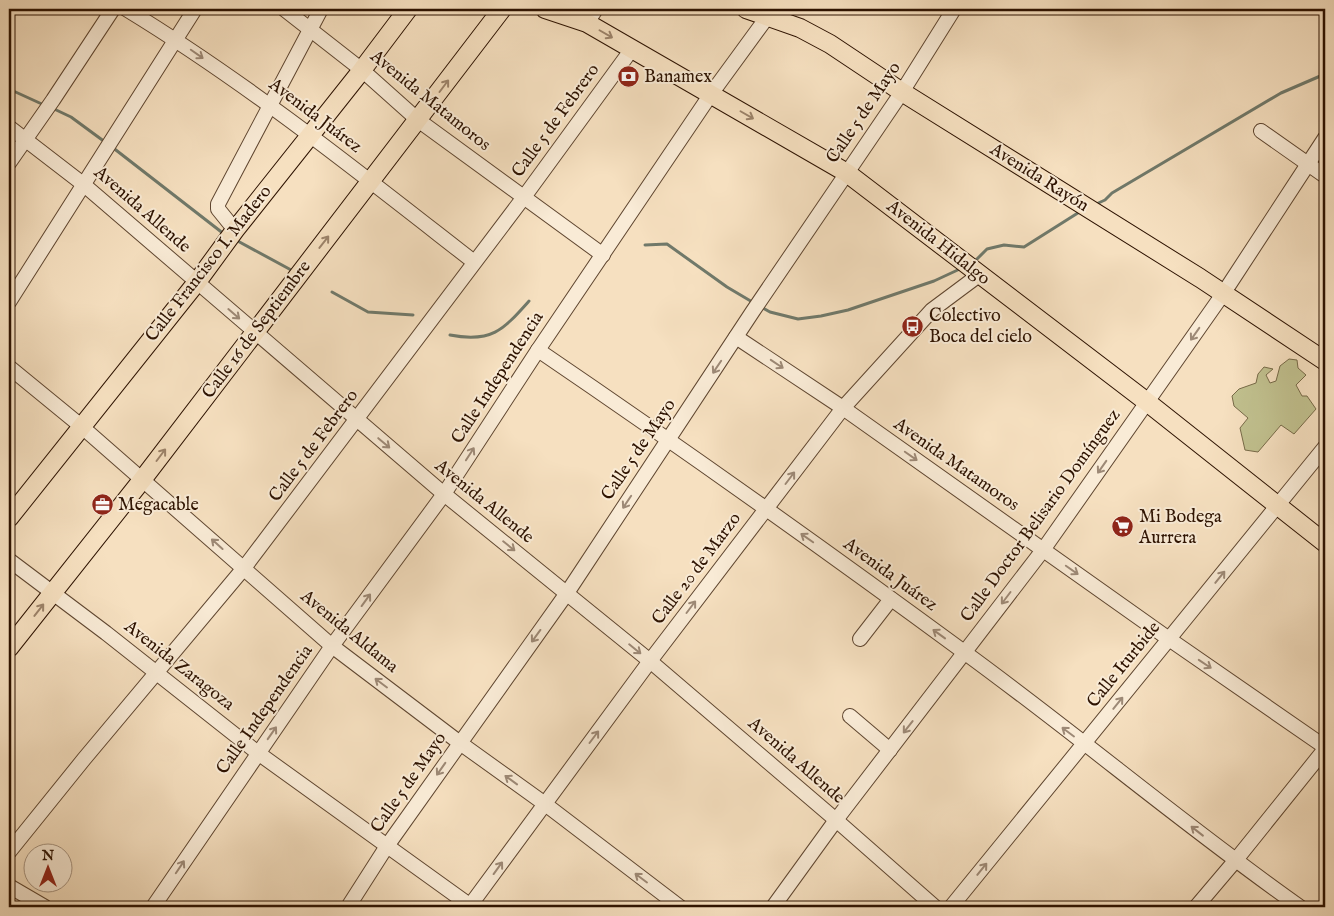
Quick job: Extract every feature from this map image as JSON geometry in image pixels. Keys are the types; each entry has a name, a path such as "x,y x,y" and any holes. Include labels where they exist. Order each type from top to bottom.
{"main road":[{"name":"Calle Francisco I. Madero","path":"9,518 197,282 408,9"},
{"name":"Calle 16 de Septiembre","path":"9,648 142,480 502,9"},
{"name":"Avenida Hidalgo","path":"545,9 591,16 632,49 847,173 1147,402 1325,543"},
{"name":"Avenida Rayón","path":"746,9 800,28 830,44 902,92 1104,218 1325,361"}],"street":[{"path":"9,163 113,9"},
{"name":"Avenida Juárez","path":"126,9 175,39 310,135 474,262"},
{"path":"9,302 195,9"},
{"name":"Avenida Matamoros","path":"284,9 362,70 418,120 603,254"},
{"path":"234,233 217,206 321,9"},
{"name":"Calle 5 de Mayo","path":"348,907 387,846 567,593 736,337 902,92 954,9"},
{"name":"Calle Independencia","path":"153,907 332,646 444,494 538,350 711,94 768,16"},
{"name":"Calle 5 de Febrero","path":"9,852 84,759 244,568 524,197 632,49"},
{"name":"Avenida Allende","path":"9,126 29,134 83,184 357,420 444,494 650,661 935,907"},
{"path":"1260,131 1325,176"},
{"name":"Calle Doctor Belisario Domínguez","path":"774,907 836,820 1043,550 1223,294 1325,138"},
{"name":"Calle 20 de Marzo","path":"470,907 650,661 843,408 932,310 978,274"},
{"name":"Avenida Matamoros","path":"736,337 843,408 1325,748"},
{"name":"Avenida Juárez","path":"538,350 669,439 965,653 1235,861 1300,907"},
{"name":"Avenida Aldama","path":"9,367 81,426 332,646 680,907"},
{"name":"Calle Iturbide","path":"951,907 1325,447"},
{"name":"Avenida Zaragoza","path":"9,560 258,753 470,907"},
{"path":"860,640 890,599"},
{"path":"850,716 890,750"},
{"path":"1196,907 1325,748"},
{"path":"9,886 45,907"}],"green space":[{"path":"1289,359 1297,360 1298,368 1306,375 1296,385 1302,396 1307,396 1316,409 1294,434 1281,425 1258,452 1245,450 1240,428 1248,418 1234,406 1232,396 1239,389 1256,383 1258,374 1264,367 1273,369 1266,375 1270,383 1276,381 1280,366"}],"waterway":[{"path":"1094,205 1281,93 1325,74"},
{"path":"9,89 44,105"},
{"path":"52,108 71,117 105,142"},
{"path":"112,147 224,234"},
{"path":"974,262 987,249 1004,245 1024,247 1081,211"},
{"path":"234,239 293,271"},
{"path":"645,245 667,244 727,287 754,303"},
{"path":"761,307 770,312 798,319 821,316 848,310 934,281 962,268"},
{"path":"332,292 368,312 413,315"},
{"path":"450,335 476,337 496,332 512,320 529,301"}],"place":[{"name":"Banamex","path":"628,77"},
{"name":"Colectivo Boca del cielo","path":"913,326"},
{"name":"Megacable","path":"102,505"},
{"name":"Mi Bodega Aurrera","path":"1123,527"}]}
